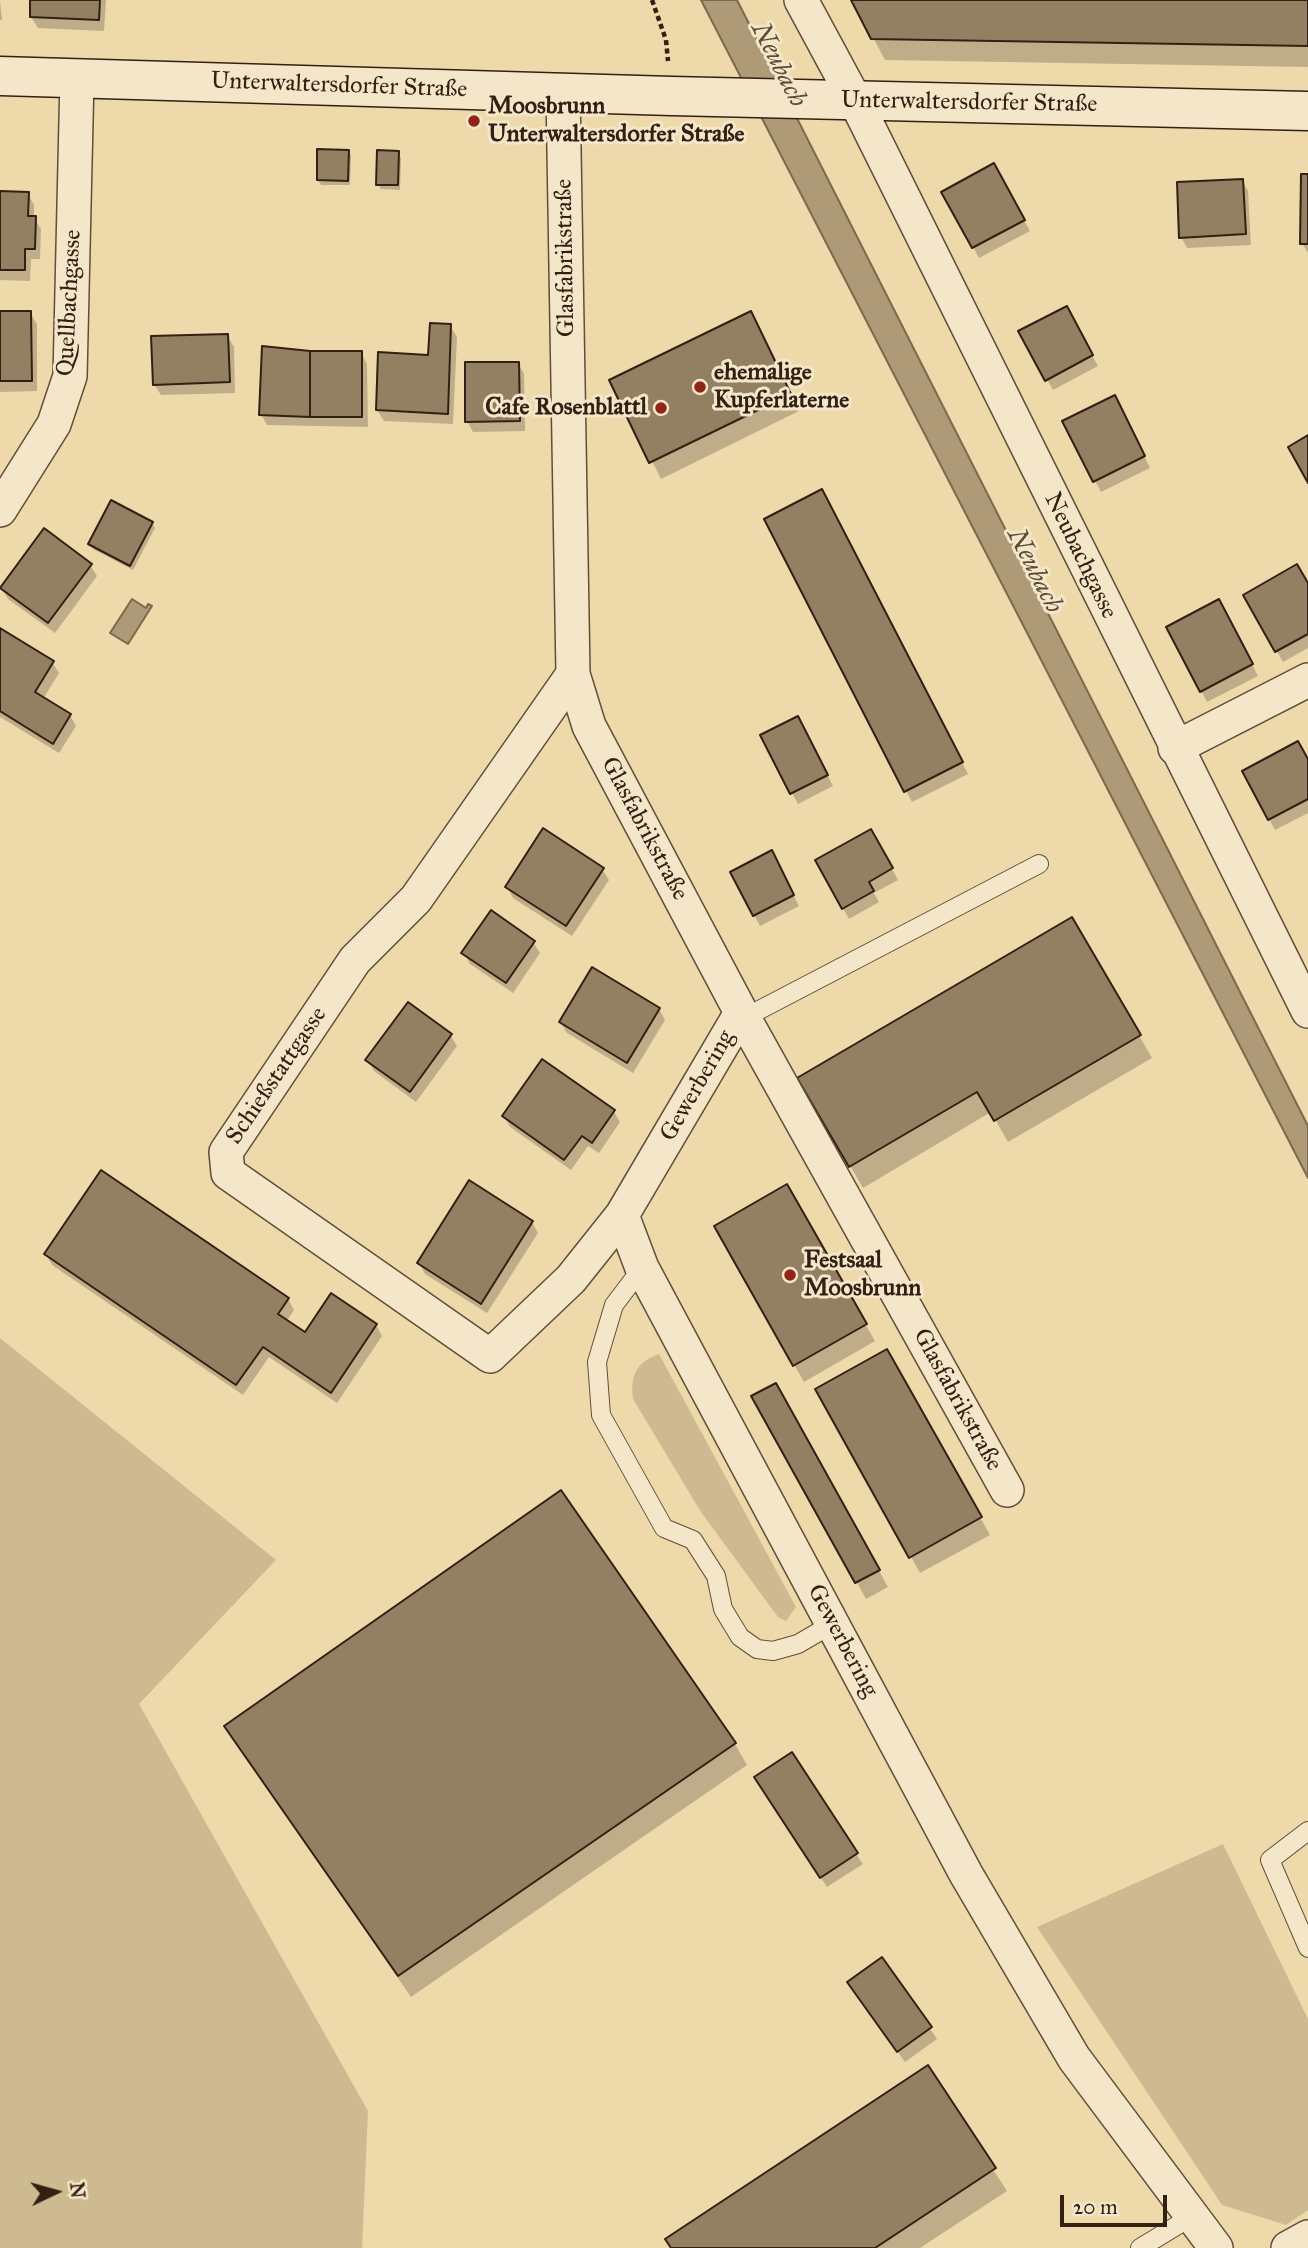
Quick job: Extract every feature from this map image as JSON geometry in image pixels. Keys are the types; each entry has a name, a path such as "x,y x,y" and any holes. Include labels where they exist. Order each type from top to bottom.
{"main road":[{"name":"Unterwaltersdorfer Straße","path":"0,76 1308,111"}],"street":[{"name":"Neubachgasse","path":"801,0 855,100 1308,1011"},
{"name":"Quellbachgasse","path":"0,510 54,424 70,376 77,78"},
{"name":"Glasfabrikstraße","path":"563,92 573,674 589,726 743,1015 1007,1490"},
{"name":"Schießstattgasse","path":"573,674 416,899 355,960 226,1152 228,1173 489,1356 571,1279 622,1215"},
{"path":"1175,748 1308,680"},
{"name":"Gewerbering","path":"743,1015 622,1215 642,1268 966,1874 1074,2058 1216,2248"},
{"path":"1288,2248 1308,2237"}],"lane":[{"path":"743,1015 1039,864"},
{"path":"642,1268 614,1305 597,1362 601,1415 664,1528 693,1540 716,1576 723,1609 740,1637 757,1649 773,1651 798,1644 834,1623"},
{"path":"1308,1831 1270,1860 1308,1948"},
{"path":"1140,2248 1191,2217"}],"path":[{"path":"652,0 666,40 672,96"}],"shaded area":[{"path":"701,0 737,0 1308,1126 1308,1178"},
{"path":"132,599 146,608 148,604 152,606 128,644 110,633"},
{"path":"0,1338 276,1560 139,1704 368,2111 362,2248 0,2248"},
{"path":"659,1354 796,1607 786,1621 778,1617 701,1512 633,1399 636,1371 645,1361"},
{"path":"1223,1844 1308,2019 1308,2210 1286,2225 1222,2205 1037,1927"}],"building":[{"path":"30,0 100,0 99,20 30,17"},
{"path":"851,0 1308,0 1308,46 871,39"},
{"path":"317,149 349,150 348,181 317,180"},
{"path":"377,150 399,151 398,185 376,185"},
{"path":"994,163 1025,220 972,248 941,192"},
{"path":"1301,174 1308,174 1308,244 1300,244"},
{"path":"1243,179 1246,234 1179,238 1177,182"},
{"path":"0,191 29,192 28,216 36,216 35,249 25,249 25,270 0,270"},
{"path":"1067,306 1093,355 1045,381 1018,331"},
{"path":"0,311 31,311 32,381 0,381"},
{"name":"ehemalige Kupferlaterne","path":"751,311 791,394 649,463 609,380"},
{"path":"430,323 451,324 448,414 376,410 378,352 428,355"},
{"path":"228,334 230,382 153,385 151,336"},
{"path":"262,346 310,351 310,417 259,415"},
{"path":"310,351 362,351 362,417 310,417"},
{"path":"465,362 519,362 520,421 465,422"},
{"path":"1115,395 1145,456 1093,482 1062,421"},
{"path":"1308,435 1308,483 1288,447"},
{"path":"822,489 963,762 904,792 764,519"},
{"path":"111,500 153,522 130,566 88,544"},
{"path":"44,528 92,564 48,623 0,588"},
{"path":"1297,564 1308,583 1308,634 1275,652 1243,595"},
{"path":"1219,599 1253,664 1200,692 1166,627"},
{"path":"0,628 54,661 35,692 71,714 53,744 0,711"},
{"path":"798,716 828,775 790,794 760,735"},
{"path":"1298,741 1308,759 1308,799 1268,820 1242,771"},
{"path":"543,828 604,868 566,926 505,887"},
{"path":"871,829 893,868 869,882 874,891 842,909 815,860"},
{"path":"772,850 794,895 753,916 730,872"},
{"path":"491,910 535,941 506,983 461,953"},
{"path":"1072,917 1141,1035 994,1121 977,1092 849,1167 797,1078"},
{"path":"592,967 660,1008 627,1063 559,1022"},
{"path":"408,1002 452,1034 410,1092 365,1060"},
{"path":"542,1059 615,1110 592,1143 582,1136 564,1160 502,1116"},
{"path":"101,1170 289,1298 278,1314 305,1332 331,1293 377,1324 331,1393 263,1347 236,1385 44,1254"},
{"path":"469,1180 533,1221 481,1304 417,1263"},
{"name":"Festsaal Moosbrunn","path":"787,1184 867,1324 793,1366 714,1226"},
{"path":"887,1349 982,1517 909,1558 815,1389"},
{"path":"776,1383 880,1570 855,1583 751,1396"},
{"path":"561,1490 736,1743 398,1976 224,1726"},
{"path":"792,1752 858,1853 820,1878 754,1777"},
{"path":"882,1957 932,2027 897,2052 847,1982"},
{"path":"928,2065 996,2168 875,2248 671,2248 665,2239"}],"place":[{"name":"Moosbrunn Unterwaltersdorfer Straße","path":"474,121"},
{"name":"ehemalige Kupferlaterne","path":"700,387"},
{"name":"Cafe Rosenblattl","path":"661,408"},
{"name":"Festsaal Moosbrunn","path":"790,1275"}],"water label":[{"name":"Neubach","path":"778,65"},
{"name":"Neubach","path":"1034,571"}]}
